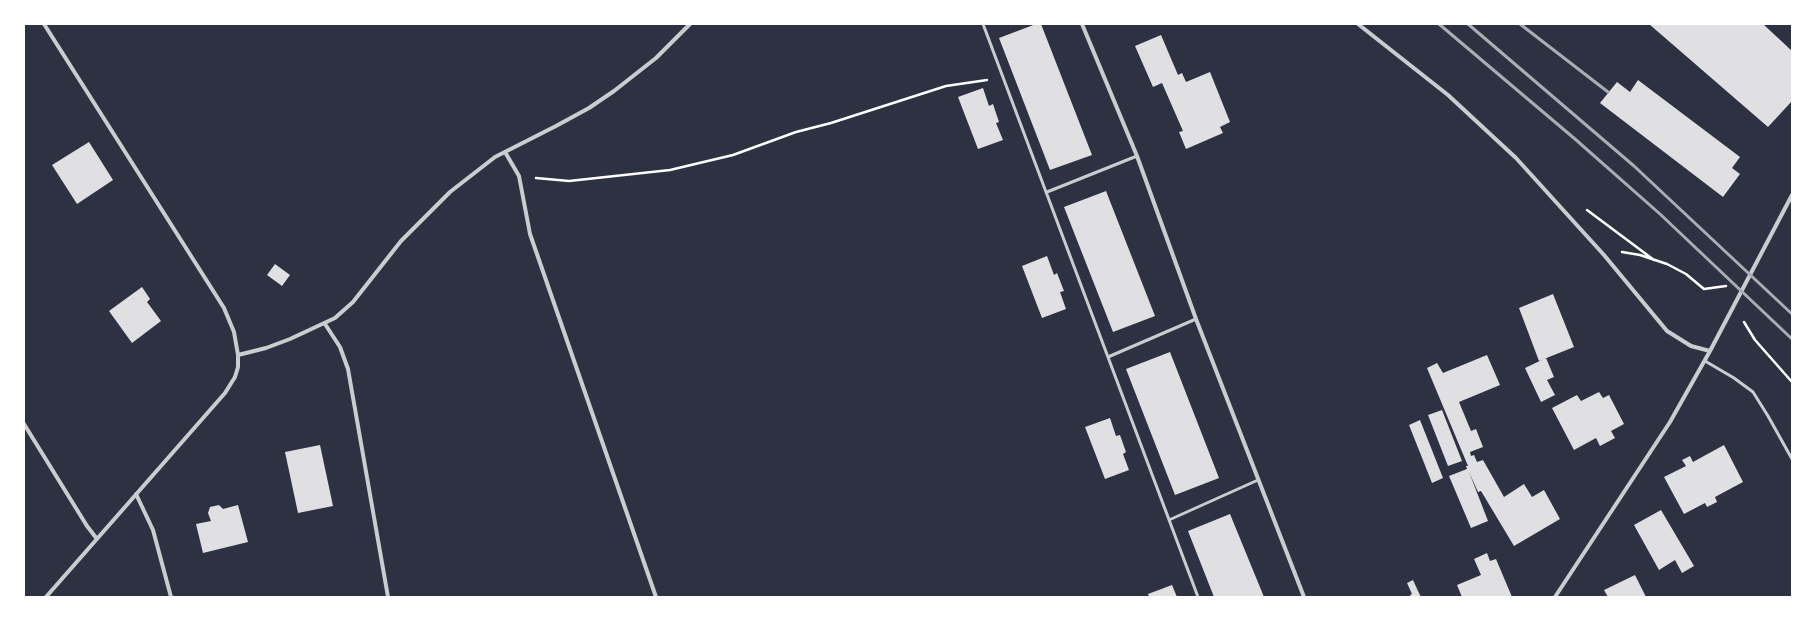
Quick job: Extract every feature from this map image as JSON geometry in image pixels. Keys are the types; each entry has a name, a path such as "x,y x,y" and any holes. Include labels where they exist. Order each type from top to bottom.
{"street":[{"path":"44,24 224,308 234,332 238,355 238,367 235,377 225,394 46,597"},
{"path":"238,355 266,348 325,324 335,318 353,302 401,241 430,210 475,171 505,152 582,112 614,91 656,58 690,24"},
{"path":"1082,24 1137,156 1196,319 1304,597"},
{"path":"1358,24 1448,95 1516,158 1604,255 1667,331 1692,346 1710,351"},
{"path":"505,152 519,176 530,234 656,597"},
{"path":"1555,597 1670,422 1705,361 1792,195"},
{"path":"325,324 340,347 348,369 388,597"},
{"path":"24,424 87,526 97,539"},
{"path":"136,494 153,530 171,597"}],"lane":[{"path":"984,24 1198,597"},
{"path":"1046,192 1137,156"},
{"path":"1108,357 1196,319"},
{"path":"1705,361 1734,378 1753,392 1792,459"},
{"path":"1169,520 1258,480"}],"path":[{"path":"519,176 569,182 670,170 733,155 788,134 831,123 946,86 1003,78"},
{"path":"1582,207 1654,260"},
{"path":"1604,255 1623,252 1640,255 1667,264 1686,274 1704,289 1726,286"},
{"path":"1744,321 1755,340 1792,382"}],"building":[{"path":"1036,24 1041,24 1092,155 1050,170 999,38"},
{"path":"1649,24 1763,24 1792,51 1792,101 1768,127"},
{"path":"1161,35 1178,75 1182,73 1186,82 1210,72 1230,122 1220,127 1223,133 1186,149 1179,132 1183,131 1162,83 1153,87 1135,46"},
{"path":"1638,80 1740,157 1732,168 1740,174 1723,197 1600,103 1617,82 1630,92"},
{"path":"983,88 989,106 993,104 999,122 996,123 1003,140 978,149 958,97"},
{"path":"89,142 113,180 77,204 52,165"},
{"path":"1106,191 1155,316 1113,332 1064,207"},
{"path":"1047,256 1054,275 1057,273 1064,291 1060,292 1066,309 1042,318 1022,266"},
{"path":"275,264 290,275 282,286 267,275"},
{"path":"142,287 150,299 147,302 161,321 132,343 109,311"},
{"path":"1553,294 1574,347 1539,361 1519,308"},
{"path":"1170,352 1219,478 1175,495 1126,369"},
{"path":"1487,355 1500,385 1459,402 1471,431 1476,429 1483,447 1470,452 1471,456 1474,455 1477,462 1483,460 1504,497 1524,484 1532,497 1544,490 1560,519 1514,546 1481,491 1478,492 1469,472 1488,521 1471,528 1449,476 1467,469 1466,466 1468,466 1427,368 1437,363 1443,373"},
{"path":"1546,358 1554,377 1547,380 1555,395 1541,402 1525,368"},
{"path":"1599,392 1603,398 1609,395 1624,424 1611,431 1615,438 1600,446 1596,438 1574,450 1552,408 1577,395 1581,401"},
{"path":"1442,410 1462,461 1448,466 1428,415"},
{"path":"1110,418 1116,436 1120,435 1126,452 1123,454 1129,470 1105,479 1085,427"},
{"path":"1420,420 1443,478 1432,483 1409,425"},
{"path":"320,445 333,506 298,513 285,452"},
{"path":"1724,445 1743,482 1715,497 1717,502 1707,507 1705,503 1684,514 1664,477 1686,466 1682,460 1690,456 1693,462"},
{"path":"219,505 223,509 238,505 248,542 203,553 196,524 211,521 208,513 210,507"},
{"path":"1661,510 1694,566 1682,573 1675,560 1659,570 1634,525"},
{"path":"1230,514 1264,597 1214,597 1188,531"},
{"path":"1487,553 1490,561 1496,559 1512,597 1462,597 1457,585 1481,575 1474,559"},
{"path":"1635,575 1646,597 1608,597 1604,590"},
{"path":"1413,580 1421,597 1411,597 1410,595 1412,594 1407,583"},
{"path":"1172,585 1177,597 1149,597 1148,594"}],"railway":[{"path":"1439,24 1575,139 1660,214 1792,339"},
{"path":"1468,24 1634,166 1792,314"},
{"path":"1520,24 1608,92"}]}
